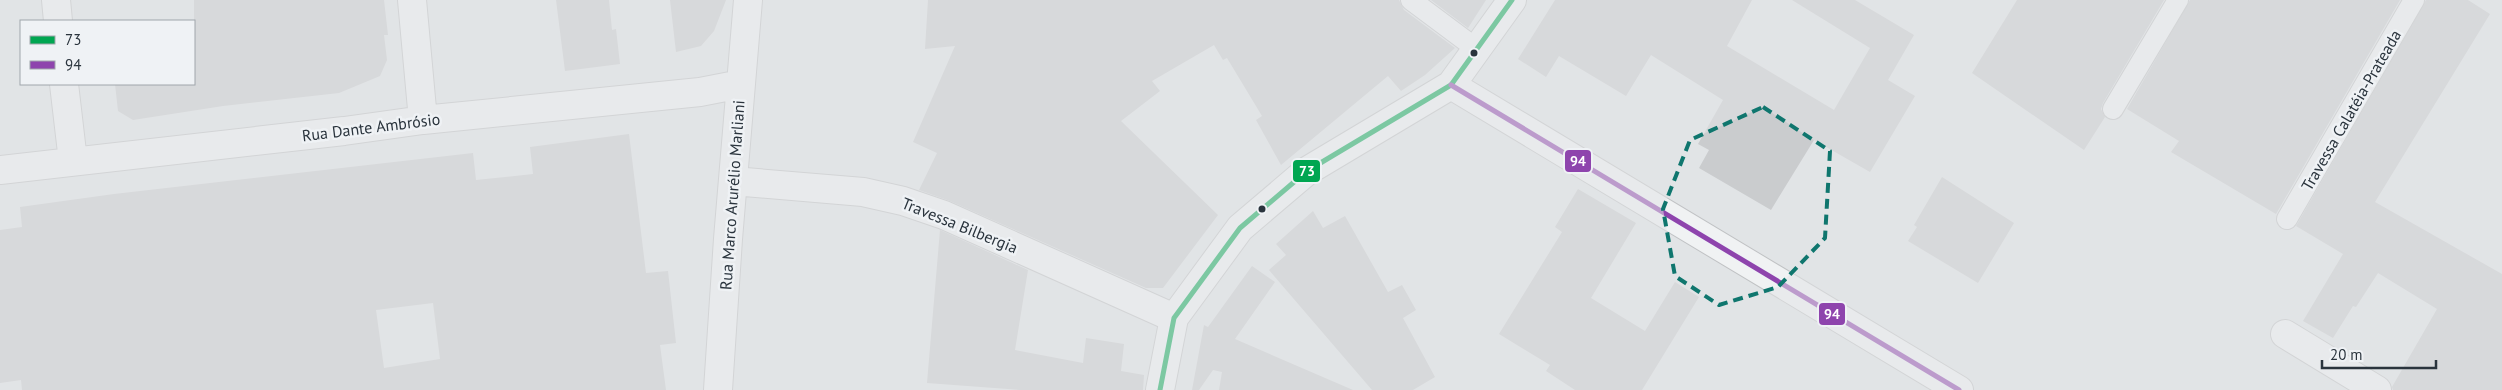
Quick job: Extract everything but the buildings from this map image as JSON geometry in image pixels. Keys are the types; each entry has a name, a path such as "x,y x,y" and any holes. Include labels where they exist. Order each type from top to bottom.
{"street":[{"path":"56,0 58,20"},
{"path":"412,0 423,120"},
{"name":"Rua Marco Arurélio Marliani","path":"718,390 748,0"},
{"path":"1160,390 1174,318 1240,228 1308,172 1451,85 1478,50 1512,0"},
{"name":"Rua Dante Ambrósio","path":"0,170 423,120 639,99 741,84"},
{"path":"64,85 72,161"},
{"path":"1451,85 1959,390"},
{"name":"Travessa Bilbergia","path":"733,181 863,192 903,201 944,215 1174,318"},
{"path":"2285,334 2377,390"}],"lane":[{"path":"1411,0 1478,50"},
{"path":"2113,109 2178,0"},
{"name":"Travessa Calatéia-Prateada","path":"2287,219 2414,0"}],"highlighted area":[{"path":"1763,107 1830,151 1825,238 1778,287 1719,305 1675,276 1663,209 1690,140"}],"transit line":[{"name":"73","path":"1160,390 1174,318 1240,228 1307,171 1451,85 1512,0"},
{"name":"94","path":"1451,85 1959,390"}]}
